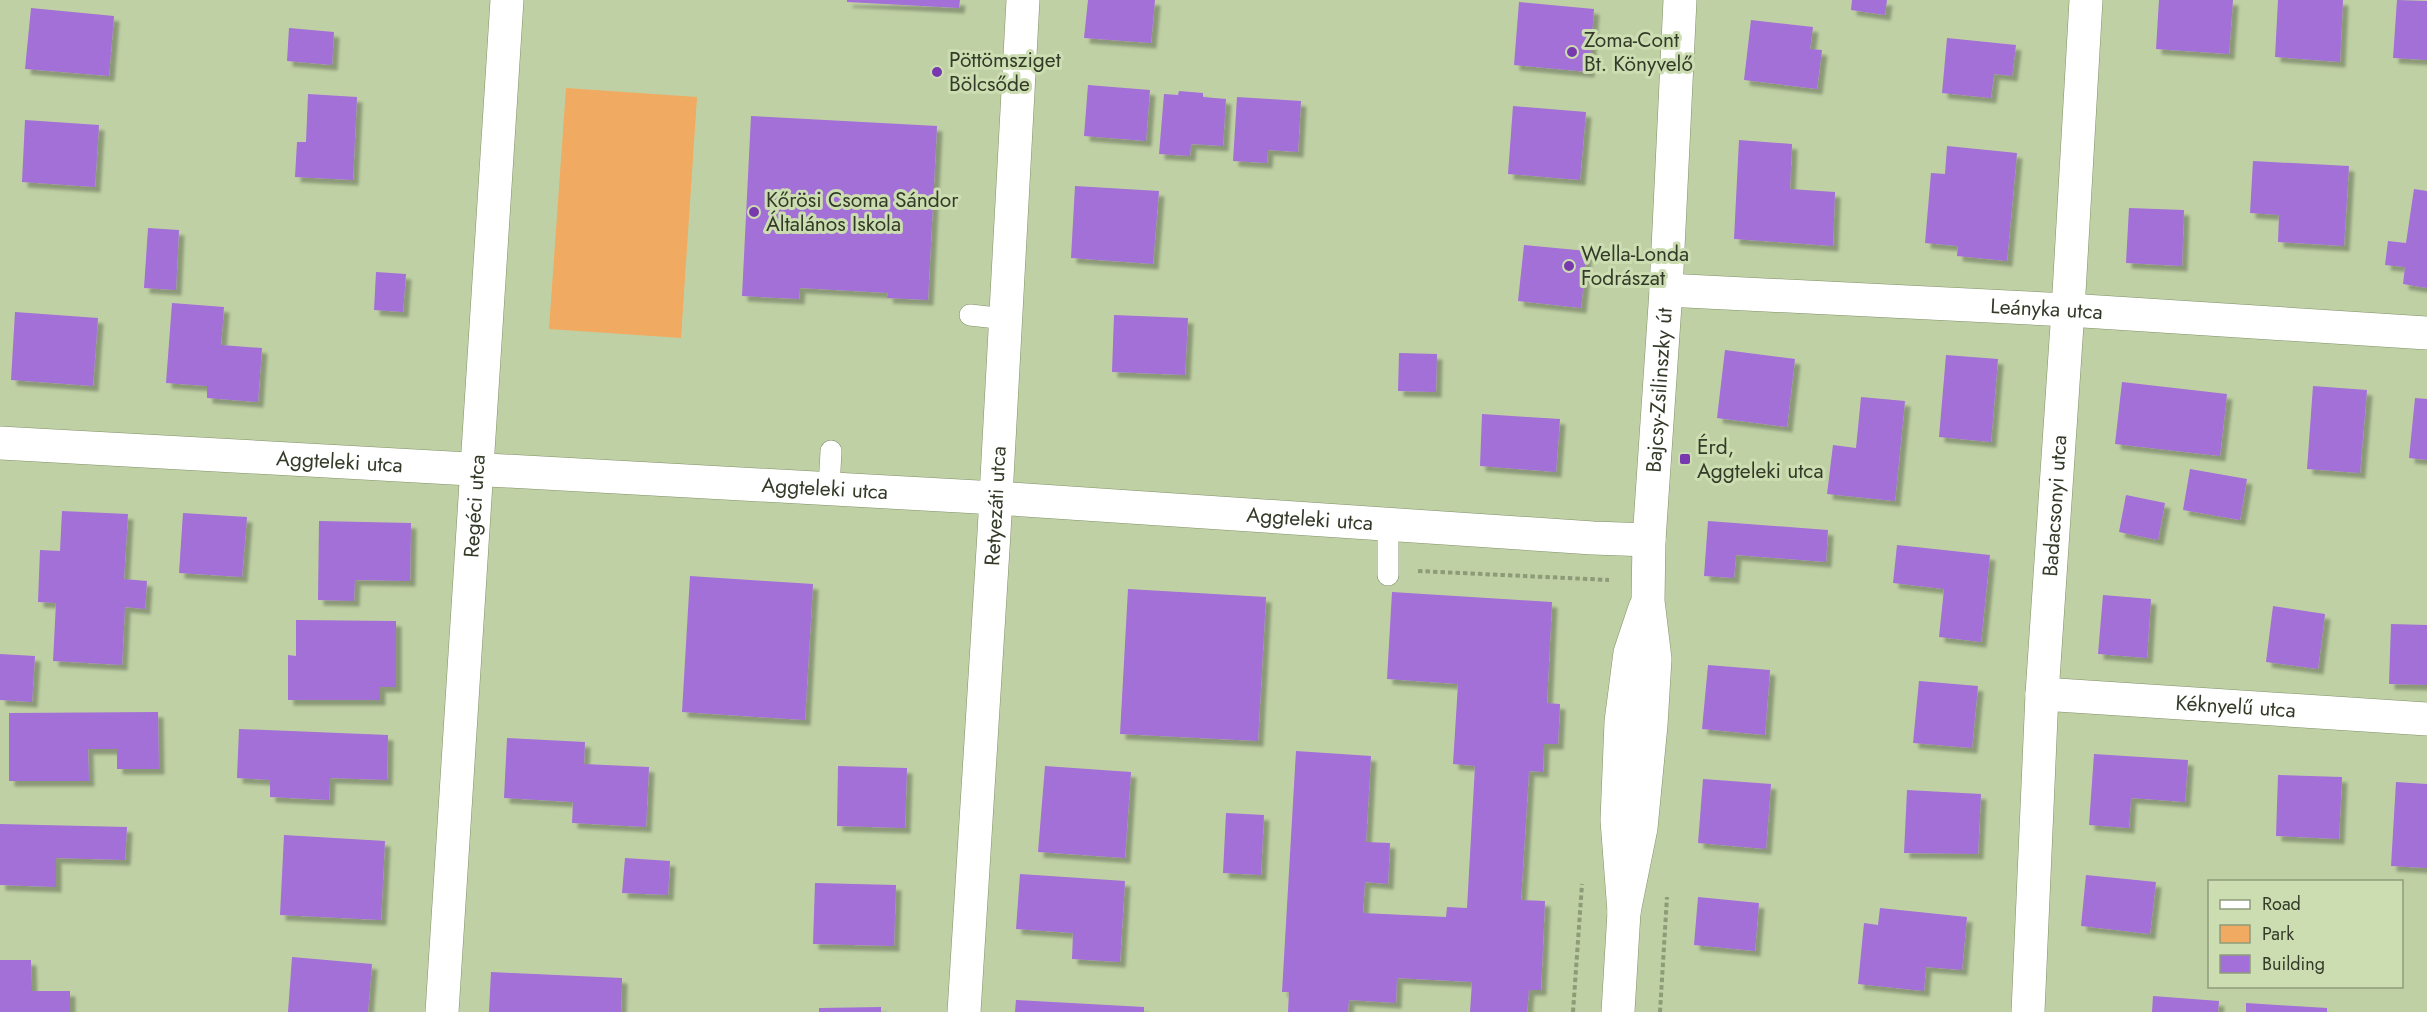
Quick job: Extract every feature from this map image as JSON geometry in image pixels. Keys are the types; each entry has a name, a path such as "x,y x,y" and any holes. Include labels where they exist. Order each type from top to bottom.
{"street":[{"name":"Regéci utca","path":"442,1012 507,0"},
{"name":"Retyezáti utca","path":"964,1012 996,498 1023,0"},
{"name":"Bajcsy-Zsilinszky út","path":"1618,1012 1624,912 1617,820 1621,723 1630,653 1648,601 1649,540 1666,290 1680,0"},
{"name":"Badacsonyi utca","path":"2028,1012 2042,694 2086,0"},
{"name":"Leányka utca","path":"1666,290 2068,310 2427,333"},
{"name":"Aggteleki utca","path":"0,443 996,498 1649,540"},
{"name":"Kéknyelű utca","path":"2042,694 2427,719"}],"lane":[{"path":"970,315 1006,319"},
{"path":"829,489 831,451"},
{"path":"1388,524 1388,575"}],"green space":[{"path":"566,88 697,97 681,338 549,329"}],"building":[{"path":"847,0 960,0 959,8 847,2"},
{"path":"1088,0 1155,0 1151,43 1084,38"},
{"path":"1852,0 1887,0 1885,15 1851,10"},
{"path":"2159,0 2233,0 2229,54 2156,49"},
{"path":"2278,0 2343,0 2340,62 2275,57"},
{"path":"2397,0 2427,1 2427,60 2393,58"},
{"path":"1519,2 1594,9 1589,72 1514,65"},
{"path":"31,8 114,16 109,76 25,69"},
{"path":"1751,20 1813,27 1810,49 1822,50 1817,89 1744,80"},
{"path":"289,28 334,32 332,65 287,61"},
{"path":"1947,38 2016,45 2012,76 1994,74 1991,98 1942,93"},
{"path":"1088,85 1150,90 1146,141 1084,136"},
{"path":"1179,91 1203,93 1203,97 1226,99 1223,146 1191,144 1190,156 1159,154 1164,94 1178,95"},
{"path":"308,94 357,97 353,180 295,177 297,142 306,142"},
{"path":"1237,97 1301,101 1298,152 1268,150 1267,163 1233,161"},
{"path":"1513,106 1586,112 1580,180 1508,174"},
{"path":"751,116 937,126 928,300 887,298 888,293 800,288 799,299 742,296"},
{"path":"25,120 99,125 95,187 22,182"},
{"path":"1739,140 1792,144 1790,189 1835,192 1833,246 1734,239"},
{"path":"1947,146 2017,153 2007,261 1957,256 1958,246 1925,243 1931,173 1945,174"},
{"path":"2253,161 2349,166 2344,246 2278,242 2279,215 2250,213"},
{"path":"1075,186 1159,191 1153,264 1071,258"},
{"path":"2414,189 2427,191 2427,288 2403,284 2405,267 2385,265 2388,241 2406,243"},
{"path":"2129,208 2184,210 2182,266 2126,263"},
{"path":"148,228 179,230 176,290 144,288"},
{"path":"1524,245 1587,251 1581,308 1518,301"},
{"path":"376,272 406,274 403,312 374,310"},
{"path":"172,303 224,307 221,345 262,348 258,402 207,398 207,386 166,383"},
{"path":"15,312 98,318 93,386 11,380"},
{"path":"1114,315 1188,318 1185,375 1112,372"},
{"path":"1725,350 1795,359 1787,427 1717,418"},
{"path":"1399,353 1437,354 1436,392 1398,391"},
{"path":"1946,355 1998,359 1991,442 1939,437"},
{"path":"2122,382 2227,394 2220,456 2115,444"},
{"path":"2313,386 2367,390 2360,473 2307,469"},
{"path":"1861,397 1905,401 1895,501 1827,494 1833,445 1856,448"},
{"path":"2415,398 2427,399 2427,460 2409,458"},
{"path":"1482,414 1560,419 1556,472 1480,466"},
{"path":"2190,469 2247,479 2240,520 2183,510"},
{"path":"2126,495 2165,503 2158,540 2119,532"},
{"path":"62,511 128,514 124,579 147,581 145,609 125,607 122,665 53,661 56,603 38,602 40,550 60,551"},
{"path":"183,513 247,517 242,577 179,573"},
{"path":"319,521 411,523 410,581 355,580 354,601 318,600"},
{"path":"1708,521 1828,530 1826,562 1736,555 1734,578 1704,576"},
{"path":"1897,545 1990,555 1981,642 1939,637 1944,589 1893,583"},
{"path":"690,576 813,584 805,720 682,712"},
{"path":"1128,589 1266,597 1258,741 1120,734"},
{"path":"1392,592 1552,602 1547,703 1560,704 1558,744 1544,744 1543,772 1529,771 1521,900 1545,901 1541,990 1529,990 1527,1012 1470,1012 1472,982 1397,978 1396,1003 1349,1000 1348,1012 1288,1012 1289,992 1282,992 1296,751 1371,756 1366,842 1390,843 1388,884 1365,882 1363,913 1446,917 1447,907 1467,908 1475,766 1453,764 1458,684 1387,679"},
{"path":"2103,595 2151,599 2147,658 2098,654"},
{"path":"2273,606 2325,614 2318,669 2266,662"},
{"path":"296,620 396,621 396,687 380,687 380,700 288,700 288,655 296,656"},
{"path":"2391,624 2427,625 2427,685 2389,684"},
{"path":"0,654 35,656 32,702 0,700"},
{"path":"1708,665 1770,670 1765,735 1702,729"},
{"path":"1919,681 1978,686 1972,748 1913,743"},
{"path":"158,712 159,769 117,769 117,749 88,749 89,781 9,781 9,713"},
{"path":"239,729 388,735 387,780 330,778 329,800 270,797 270,780 237,778"},
{"path":"507,738 585,742 584,764 649,767 646,827 572,823 573,802 504,798"},
{"path":"2094,754 2188,760 2185,802 2131,798 2129,828 2089,825"},
{"path":"838,766 907,768 905,828 837,826"},
{"path":"1045,766 1131,772 1125,858 1038,852"},
{"path":"2278,775 2342,777 2339,839 2276,836"},
{"path":"1703,779 1771,784 1766,849 1698,843"},
{"path":"2396,782 2427,784 2427,868 2391,866"},
{"path":"1907,790 1981,794 1978,854 1904,853"},
{"path":"1226,813 1264,815 1261,875 1223,873"},
{"path":"0,824 127,827 125,860 56,858 56,887 0,885"},
{"path":"284,835 385,841 381,920 280,915"},
{"path":"625,858 670,861 668,895 622,893"},
{"path":"1020,874 1125,881 1120,962 1072,959 1073,933 1016,929"},
{"path":"2086,875 2156,882 2150,934 2081,926"},
{"path":"815,883 896,885 894,946 813,944"},
{"path":"1698,897 1759,903 1755,951 1694,945"},
{"path":"1880,908 1967,917 1962,970 1926,967 1924,991 1858,984 1864,923 1878,925"},
{"path":"292,957 372,964 368,1012 288,1012"},
{"path":"0,960 31,960 32,991 70,991 70,1012 0,1012"},
{"path":"491,972 622,978 621,1012 489,1012"},
{"path":"2153,996 2219,1001 2218,1012 2152,1012"},
{"path":"1016,1000 1144,1007 1144,1012 1015,1012"},
{"path":"2246,1003 2327,1008 2327,1012 2246,1012"},
{"path":"881,1007 881,1012 819,1012 819,1008"}],"place":[{"name":"Zoma-Cont Bt. Könyvelő","path":"1572,52"},
{"name":"Pöttömsziget Bölcsőde","path":"937,72"},
{"name":"Kőrösi Csoma Sándor Általános Iskola","path":"754,212"},
{"name":"Wella-Londa Fodrászat","path":"1569,266"},
{"name":"Érd, Aggteleki utca","path":"1685,459"}]}
